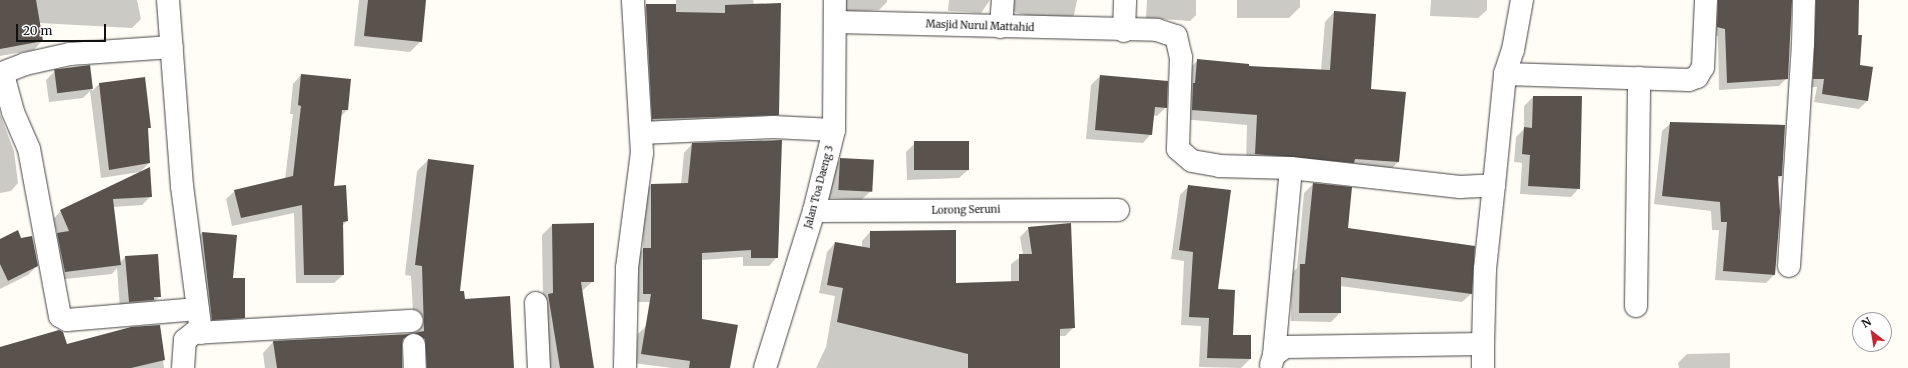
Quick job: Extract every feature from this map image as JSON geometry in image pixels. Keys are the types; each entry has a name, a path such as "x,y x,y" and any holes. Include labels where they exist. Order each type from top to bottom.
{"street":[{"path":"168,0 182,186 201,333"},
{"path":"625,367 627,268 642,153 633,0"},
{"name":"Jalan Toa Daeng 3","path":"765,368 814,212 834,130 837,22 835,0"},
{"path":"1001,27 1003,0"},
{"path":"1124,31 1125,0"},
{"path":"1483,368 1485,269 1505,74 1513,50 1522,0"},
{"path":"1505,74 1639,78 1676,81 1689,80 1698,76 1703,67 1706,0"},
{"path":"1789,266 1803,44 1804,0"},
{"name":"Masjid Nurul Mattahid","path":"837,22 1124,31 1157,30 1176,36 1181,57 1178,149 1192,161 1219,166 1291,168"},
{"path":"172,47 70,54 26,64 1,73 12,112 29,149 60,316 67,320 198,309"},
{"path":"1636,306 1639,78"},
{"path":"641,133 773,126 834,130"},
{"path":"1272,361 1291,168 1460,187 1494,185"},
{"name":"Lorong Seruni","path":"814,212 1118,210"},
{"path":"536,303 539,368"},
{"path":"183,368 185,338 194,333 412,321"},
{"path":"1272,361 1284,347 1309,345 1483,344"},
{"path":"414,345 415,368"}],"building":[{"path":"0,0 36,0 43,41 0,49"},
{"path":"368,0 426,0 422,42 364,36"},
{"path":"1718,0 1792,0 1788,79 1727,83 1725,29 1717,27"},
{"path":"1816,0 1859,0 1858,35 1862,35 1860,65 1873,67 1868,101 1822,94 1824,79 1813,79"},
{"path":"781,3 779,115 652,119 646,4 676,4 676,12 725,13 725,5"},
{"path":"1334,11 1376,14 1371,89 1406,92 1399,162 1355,159 1354,163 1255,154 1257,115 1192,110 1193,83 1195,83 1197,59 1249,64 1249,66 1330,70"},
{"path":"90,65 93,89 57,93 54,69"},
{"path":"301,74 351,79 348,110 342,110 334,186 346,185 348,221 343,222 344,275 304,275 302,205 241,218 234,190 293,176 301,106 298,105"},
{"path":"1100,75 1168,81 1167,108 1155,107 1152,135 1095,130"},
{"path":"145,77 151,128 148,128 150,163 109,170 99,83"},
{"path":"1533,96 1582,96 1580,189 1528,186 1530,155 1522,154 1524,127 1532,128"},
{"path":"1670,122 1785,125 1782,176 1778,176 1780,212 1775,275 1723,271 1727,222 1721,222 1720,202 1662,196"},
{"path":"782,140 778,258 751,258 751,250 702,253 702,319 738,325 730,368 689,368 690,361 641,354 651,294 643,294 643,248 651,248 651,184 688,183 692,143"},
{"path":"914,141 969,141 969,170 914,170"},
{"path":"840,158 874,160 872,192 838,190"},
{"path":"428,159 474,165 460,291 464,291 465,299 510,296 514,368 427,368 425,339 415,333 424,331 422,266 415,265"},
{"path":"150,167 152,197 113,199 121,265 65,272 57,233 69,231 60,210"},
{"path":"1313,183 1352,187 1348,228 1475,246 1472,294 1341,277 1341,313 1299,313 1300,264 1305,264"},
{"path":"1188,185 1231,190 1218,289 1235,290 1233,335 1251,335 1251,359 1207,358 1209,318 1189,317 1193,252 1179,250"},
{"path":"594,223 594,282 581,282 594,368 560,368 548,294 553,293 552,224"},
{"path":"1071,223 1075,328 1060,329 1060,368 968,368 968,354 837,322 843,288 827,285 835,242 870,248 870,231 956,230 956,283 1019,281 1019,254 1032,254 1028,227"},
{"path":"18,230 21,238 32,236 38,266 8,281 0,264 0,239"},
{"path":"202,232 237,235 233,278 245,278 245,318 212,320"},
{"path":"158,254 161,297 154,297 154,300 129,302 125,256"},
{"path":"160,325 165,360 131,368 0,368 0,347 59,330 63,332 67,344 131,327"},
{"path":"410,334 403,339 402,368 277,368 273,341"}]}
